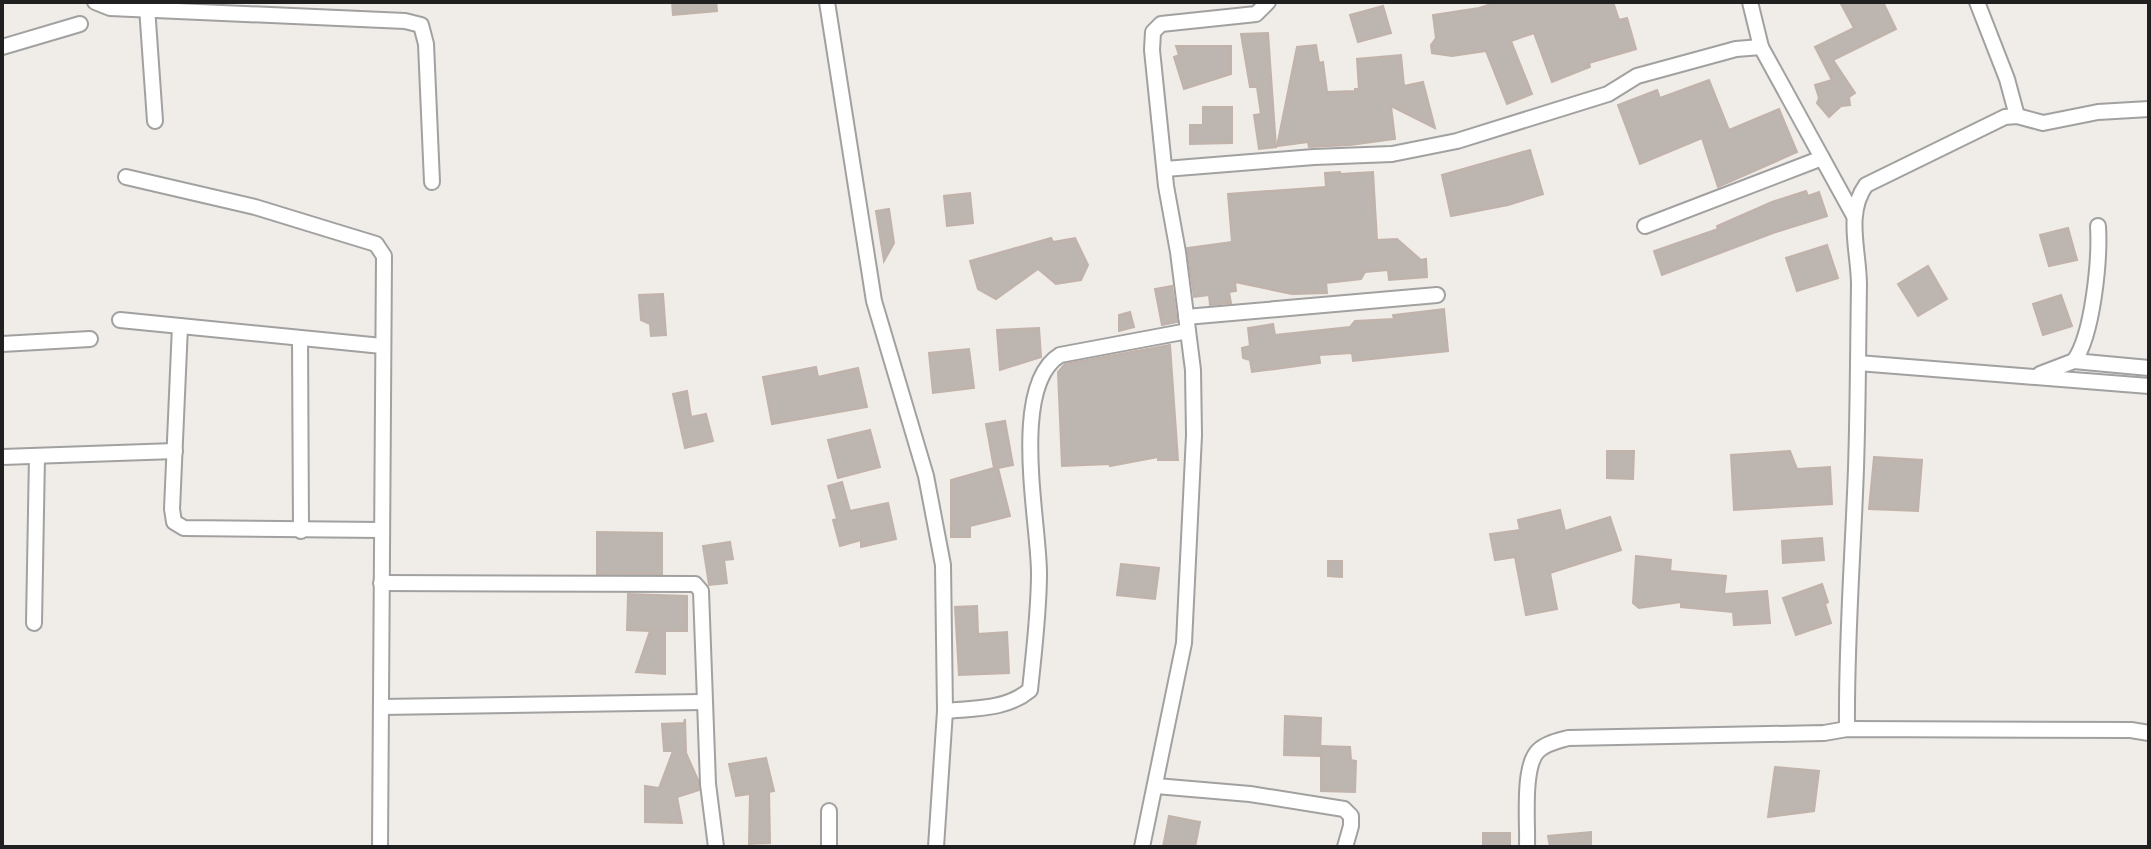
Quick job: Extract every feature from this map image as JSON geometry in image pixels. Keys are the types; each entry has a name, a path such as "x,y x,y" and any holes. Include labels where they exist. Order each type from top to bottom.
{"street":[{"path":"95,2 110,8 147,7 405,21 421,25 426,44 432,182"},
{"path":"827,2 874,301 926,476 943,565 945,711 936,847"},
{"path":"1142,847 1184,643 1194,435 1193,370 1165,169 1152,50 1153,32 1161,24 1256,14 1268,2"},
{"path":"1750,2 1761,47 1854,216"},
{"path":"1977,2 2007,79 2017,116"},
{"path":"147,7 155,121"},
{"path":"2,47 80,24"},
{"path":"1165,169 1392,154 1457,141 1608,94 1637,76 1736,49 1761,47"},
{"path":"1847,729 1848,607 1858,363 1859,279 1854,216 1857,198 1866,185 2005,117 2017,116 2043,123 2098,112 2149,109"},
{"path":"1645,226 1822,158"},
{"path":"126,177 255,207 376,244 384,256 380,847"},
{"path":"2074,361 2083,349 2088,332 2099,256 2098,226"},
{"path":"945,711 1006,705 1030,690 1039,572 1029,440 1036,397 1050,361 1060,355 1187,324 1437,295"},
{"path":"120,320 382,346"},
{"path":"180,326 174,522 184,528 381,530"},
{"path":"300,338 301,531"},
{"path":"2,344 90,339"},
{"path":"2035,376 2074,361 2149,368"},
{"path":"1858,363 2149,386"},
{"path":"2,457 175,451"},
{"path":"34,623 37,456"},
{"path":"381,583 695,584 701,591 703,702 716,847"},
{"path":"381,707 703,702"},
{"path":"1527,847 1529,767 1537,751 1552,742 1568,738 1824,733 1847,729 2131,730 2149,733"},
{"path":"1156,786 1250,794 1344,809 1351,816 1345,847"},
{"path":"829,811 829,847"}],"building":[{"path":"672,2 716,2 717,11 673,15"},
{"path":"1497,2 1613,2 1619,20 1627,18 1636,49 1589,63 1590,67 1552,82 1534,33 1511,41 1532,94 1507,104 1486,51 1452,56 1432,53 1431,45 1436,38 1433,15"},
{"path":"1840,2 1883,2 1896,29 1833,60 1855,93 1849,97 1850,105 1841,106 1829,117 1817,103 1819,98 1815,85 1832,80 1815,47 1854,28"},
{"path":"1383,6 1391,33 1358,42 1350,15"},
{"path":"1268,33 1276,147 1259,149 1254,115 1261,114 1257,87 1250,87 1241,34"},
{"path":"1316,45 1319,63 1323,62 1327,92 1359,89 1357,59 1401,55 1404,86 1423,82 1435,128 1391,106 1395,139 1350,145 1309,147 1308,142 1277,146 1297,47"},
{"path":"1176,46 1231,46 1231,74 1184,89 1174,57 1179,55"},
{"path":"1709,80 1729,130 1779,109 1797,152 1718,187 1702,138 1640,164 1618,105 1657,90 1660,98"},
{"path":"1203,107 1232,107 1232,143 1190,144 1190,125 1203,125"},
{"path":"1530,150 1543,194 1508,205 1451,216 1442,175"},
{"path":"1373,172 1377,240 1397,239 1421,260 1426,259 1427,277 1389,280 1388,270 1365,272 1361,279 1326,283 1327,293 1292,294 1235,282 1236,291 1229,292 1231,303 1210,305 1209,295 1194,297 1187,248 1232,242 1228,194 1326,187 1325,173"},
{"path":"1806,191 1808,196 1819,192 1827,216 1662,275 1654,251 1718,229 1717,226 1772,202"},
{"path":"970,193 973,223 947,226 944,196"},
{"path":"889,209 894,243 884,261 876,211"},
{"path":"2068,228 2077,260 2049,266 2040,235"},
{"path":"1051,238 1053,242 1075,238 1088,265 1081,280 1056,284 1038,269 996,299 978,289 970,261"},
{"path":"1827,245 1838,278 1797,291 1786,258"},
{"path":"1928,266 1947,299 1918,316 1898,284"},
{"path":"1172,286 1177,322 1162,325 1155,289"},
{"path":"663,294 666,335 651,336 650,324 641,320 639,295"},
{"path":"2061,295 2072,326 2043,335 2033,304"},
{"path":"1444,309 1448,351 1353,361 1352,353 1319,355 1320,363 1252,372 1250,360 1243,358 1242,348 1250,346 1248,328 1273,324 1275,335 1350,327 1355,321 1394,319 1393,315"},
{"path":"1130,312 1134,327 1119,331 1119,315"},
{"path":"1039,328 1041,357 1000,370 997,330"},
{"path":"1170,345 1178,460 1158,460 1158,457 1110,466 1062,466 1058,372 1065,364"},
{"path":"969,349 974,388 933,393 929,353"},
{"path":"816,367 818,377 858,368 867,407 772,424 763,377"},
{"path":"687,391 691,417 706,414 713,441 685,448 673,394"},
{"path":"1005,421 1013,465 998,468 1010,516 970,526 970,537 951,537 951,480 994,468 986,424"},
{"path":"870,430 880,467 838,478 828,440"},
{"path":"1607,451 1634,451 1633,479 1607,478"},
{"path":"1790,451 1797,469 1830,467 1832,504 1734,510 1731,455"},
{"path":"1874,457 1922,460 1918,511 1869,509"},
{"path":"842,482 850,511 888,503 896,539 861,547 861,540 840,546 828,486"},
{"path":"1560,510 1565,531 1610,517 1621,550 1550,573 1557,609 1526,615 1515,557 1495,560 1490,534 1520,530 1518,520"},
{"path":"597,532 662,533 662,574 597,574"},
{"path":"1822,538 1824,560 1783,563 1782,541"},
{"path":"730,542 733,559 724,560 727,583 709,585 703,546"},
{"path":"1636,556 1671,560 1670,571 1726,576 1724,594 1767,591 1770,623 1734,625 1733,612 1681,607 1681,602 1639,608 1633,603"},
{"path":"1328,561 1342,561 1342,577 1328,576"},
{"path":"1121,564 1159,568 1155,599 1117,595"},
{"path":"1822,584 1831,623 1796,635 1783,598"},
{"path":"628,594 687,596 687,631 665,631 665,674 636,672 650,631 627,630"},
{"path":"977,606 978,634 1007,632 1009,673 959,675 955,607"},
{"path":"1285,716 1321,718 1320,756 1284,755"},
{"path":"685,719 686,753 699,790 677,797 682,823 645,822 645,786 659,788 673,751 664,751 662,724 684,723"},
{"path":"1321,746 1350,747 1351,760 1356,761 1355,792 1321,791"},
{"path":"766,758 774,791 769,792 770,843 749,844 750,794 736,796 729,764"},
{"path":"1775,767 1819,771 1814,811 1768,817"},
{"path":"1169,816 1200,822 1195,847 1163,847"},
{"path":"1591,832 1591,847 1550,847 1548,836"},
{"path":"1483,833 1510,833 1510,847 1483,847"}]}
